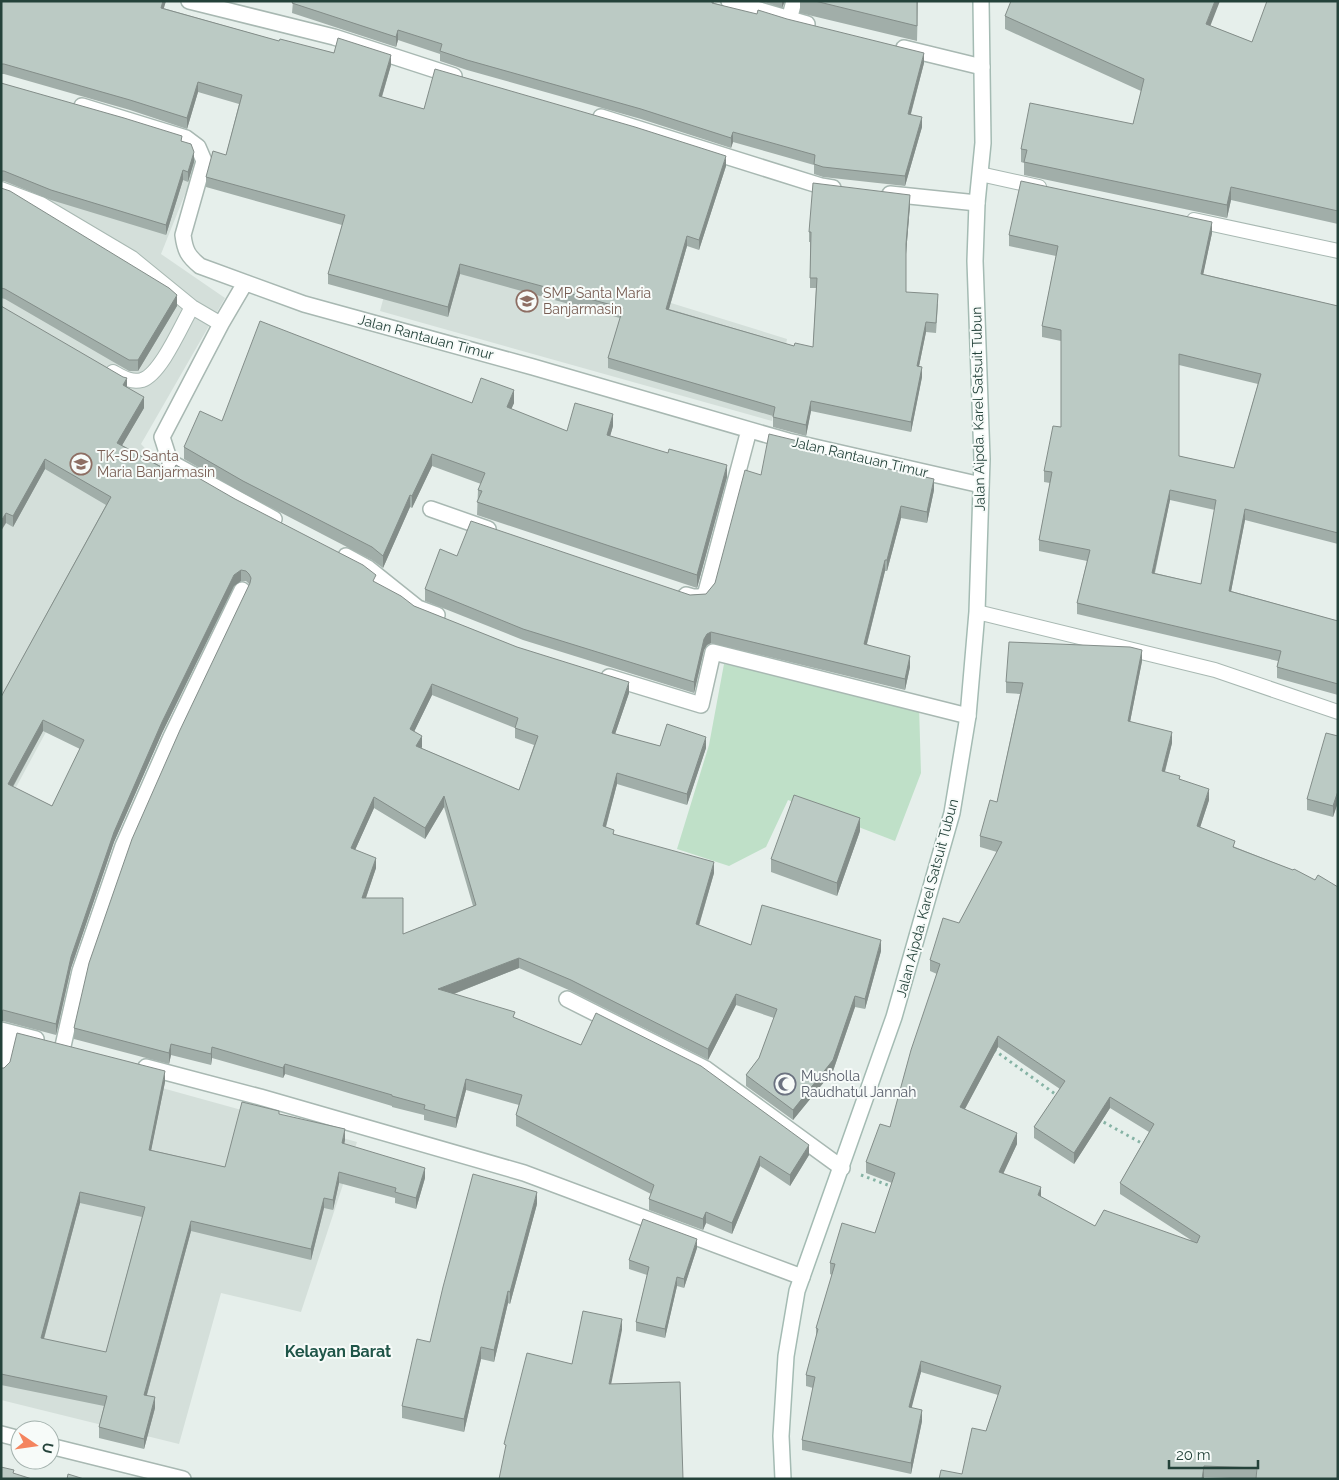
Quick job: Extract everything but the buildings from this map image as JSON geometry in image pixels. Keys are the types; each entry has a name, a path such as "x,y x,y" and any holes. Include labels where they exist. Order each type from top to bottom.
{"street":[{"path":"189,1 334,37 464,79"},
{"path":"729,1 818,27"},
{"path":"789,20 794,1"},
{"name":"Jalan Aipda. Karel Satsuit Tubun","path":"783,1479 781,1436 786,1356 797,1291 894,1017 952,813 968,716 977,612 982,459 975,261 977,203 983,143 980,1"},
{"path":"886,43 982,67"},
{"name":"Jalan Rantauan Timur","path":"64,101 127,118 186,138 198,147 204,161 183,235 184,245 189,257 200,266 304,304 533,367 788,441 981,485"},
{"path":"583,112 821,186 850,190"},
{"path":"879,193 977,203"},
{"path":"245,283 221,324 162,437 170,462 290,528"},
{"path":"675,591 693,597 702,597 706,592 749,430"},
{"path":"430,508 504,534"},
{"path":"334,550 368,568 418,608 446,619"},
{"path":"63,1046 80,971 123,846 171,737 242,590"},
{"path":"596,672 701,705 713,652 968,716"},
{"path":"567,999 706,1068 842,1168"},
{"path":"1,1070 6,1032 82,1051"},
{"path":"128,1063 260,1097 524,1173 802,1276"},
{"path":"60,1448 183,1479"}],"lane":[{"path":"980,174 1053,190"},
{"path":"1,190 41,204 132,258 192,307 221,324"},
{"path":"1176,216 1338,251"},
{"path":"102,366 127,380 142,380 159,367 192,307"},
{"path":"977,612 1215,670 1338,712"}],"path":[{"path":"989,1047 1062,1098"},
{"path":"1096,1117 1147,1146"},
{"path":"842,1168 897,1189"}],"shaded area":[{"name":"TK-SD Santa Maria Banjarmasin","path":"1,98 194,151 197,164 161,254 225,298 141,444 180,485 14,791 1,784"},
{"name":"SMP Santa Maria Banjarmasin","path":"416,177 686,249 671,303 787,339 772,421 380,311"},
{"path":"126,1078 357,1142 301,1312 221,1293 179,1444 1,1400 1,1287"}],"green space":[{"path":"724,664 919,706 921,773 895,841 788,800 766,847 729,866 677,849 709,745"}],"place":[{"name":"SMP Santa Maria Banjarmasin","path":"527,301"},
{"name":"TK-SD Santa Maria Banjarmasin","path":"81,464"},
{"name":"Musholla Raudhatul Jannah","path":"785,1084"}],"district":[{"name":"Kelayan Barat","path":"338,1351"}]}
